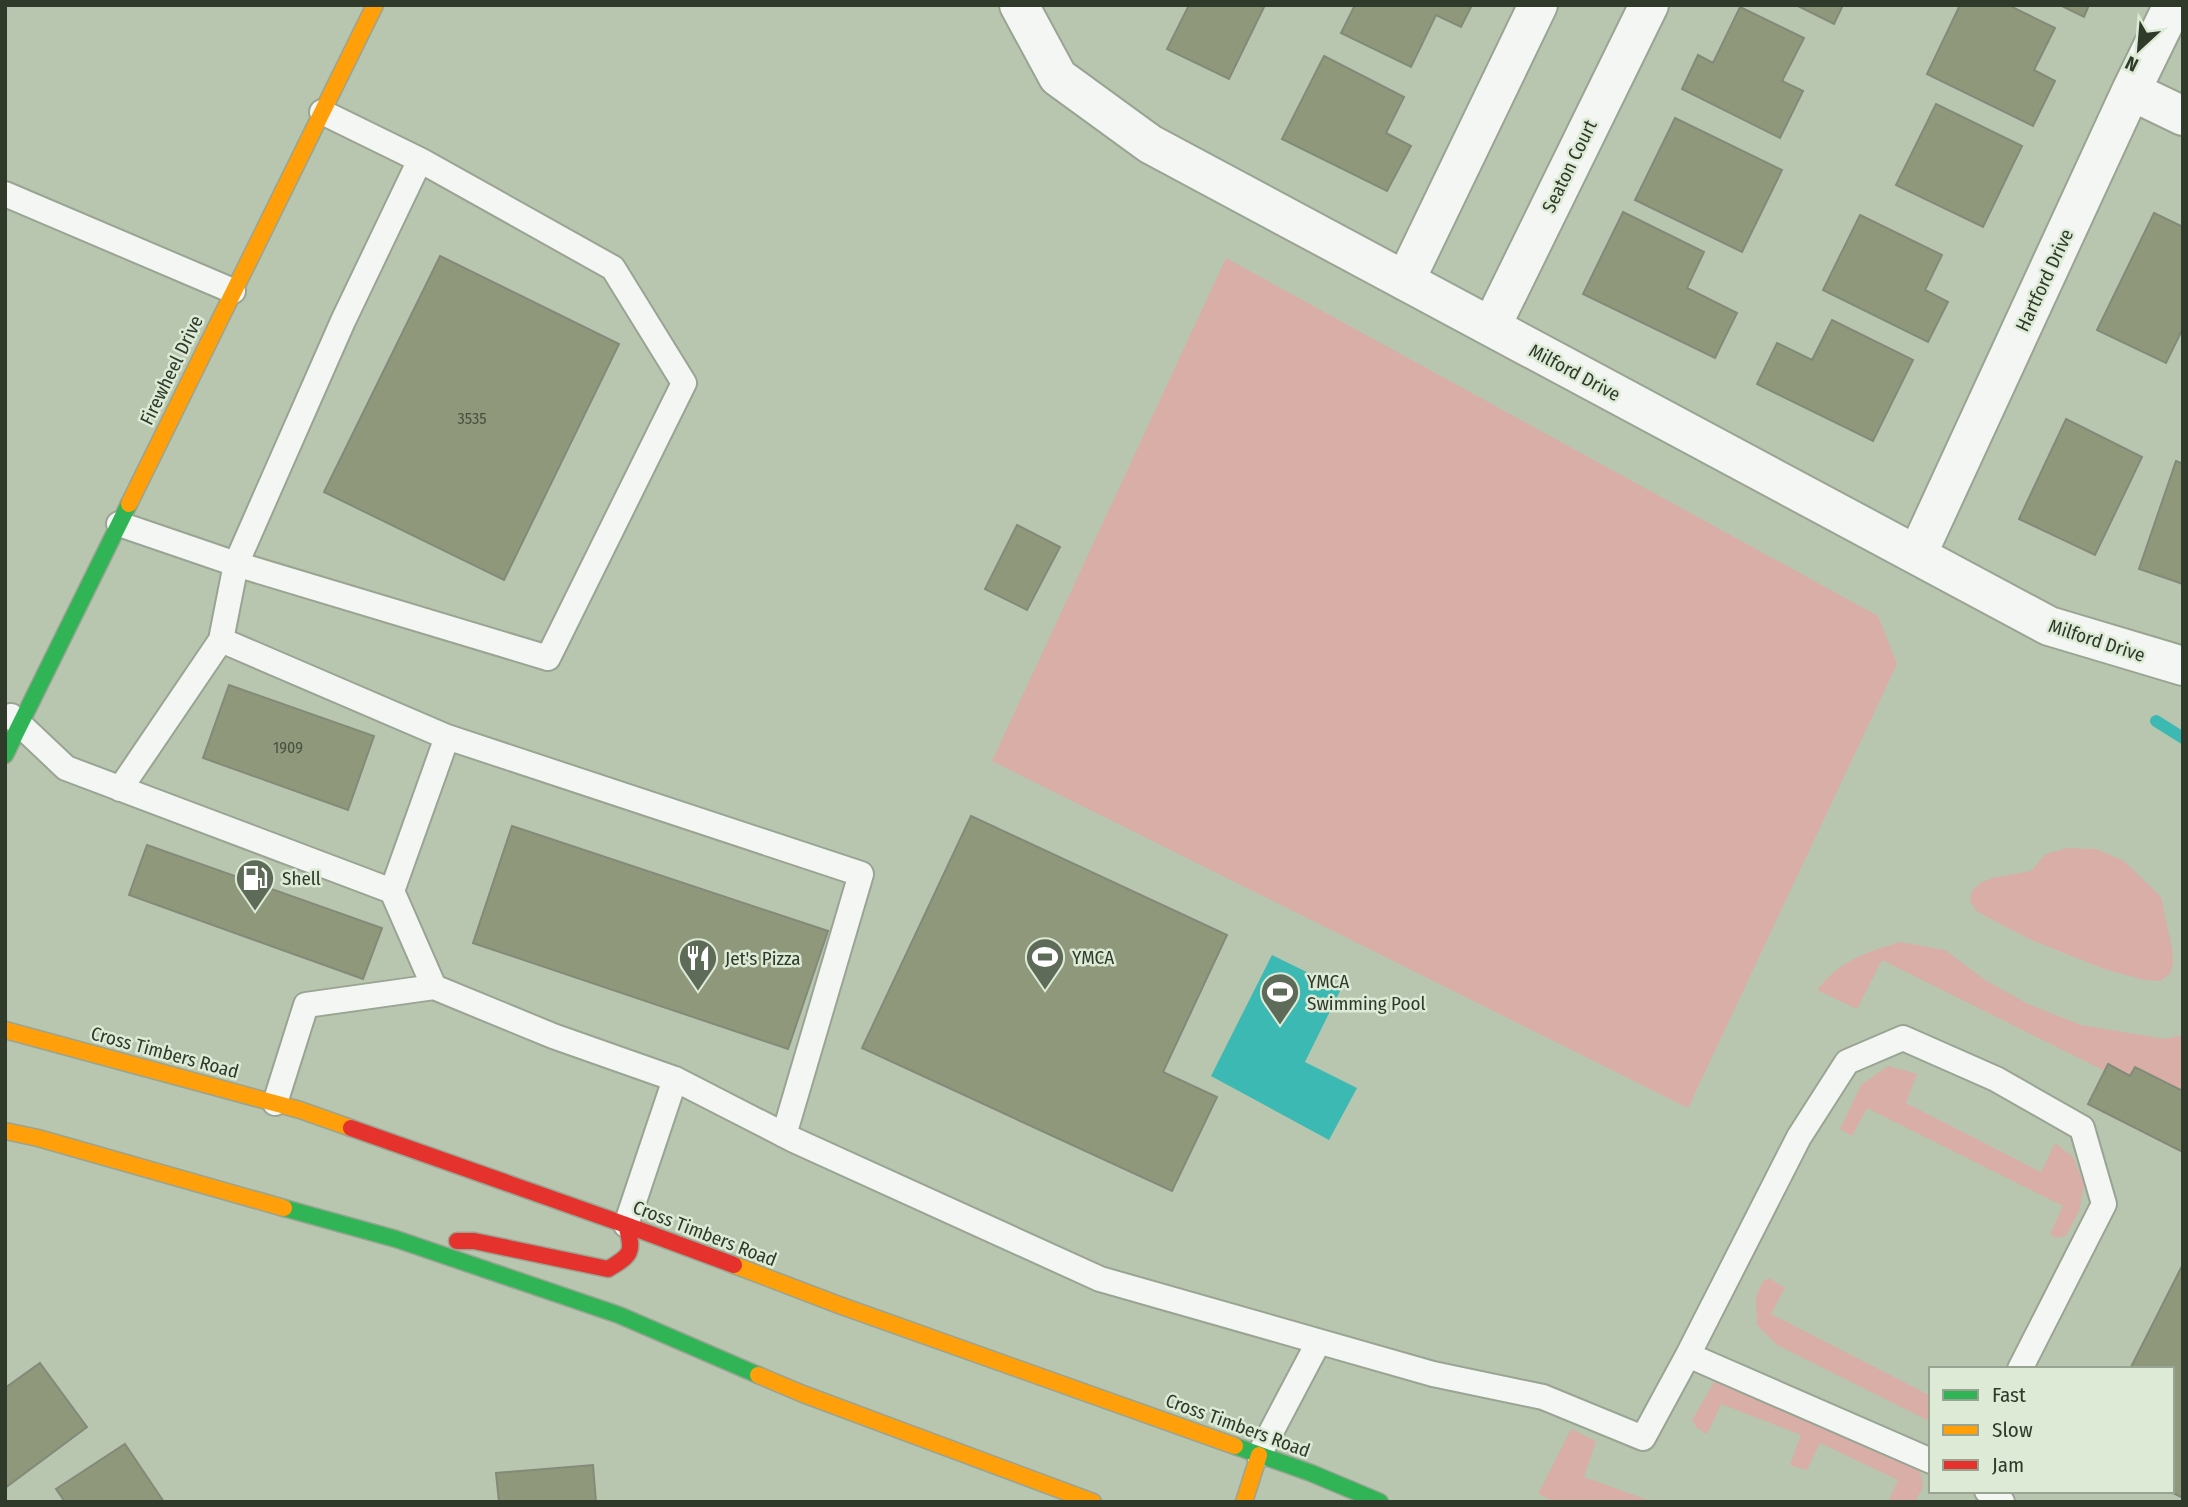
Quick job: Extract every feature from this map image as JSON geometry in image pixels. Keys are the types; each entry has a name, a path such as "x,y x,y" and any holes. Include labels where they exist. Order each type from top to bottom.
{"main road":[{"name":"Firewheel Drive","path":"5,755 13,718 119,524 375,5"},
{"name":"Cross Timbers Road","path":"5,1030 300,1110 626,1225 815,1296 1259,1455 1381,1502"},
{"path":"5,1131 396,1239 619,1315 803,1394 1093,1502"},
{"path":"396,1239 474,1241 608,1269 627,1258 632,1245 626,1225"},
{"path":"1244,1502 1259,1455"}],"street":[{"name":"Milford Drive","path":"1019,5 1058,77 1150,144 2049,626 2183,666"},
{"path":"1405,281 1538,5"},
{"name":"Seaton Court","path":"1491,327 1649,5"},
{"name":"Hartford Drive","path":"1917,555 2172,5"},
{"path":"2131,91 2183,116"}],"lane":[{"path":"119,524 236,564 548,658 684,383 613,268 420,160 322,112"},
{"path":"120,789 220,640 236,564 343,321 420,160"},
{"path":"5,194 233,291"},
{"path":"220,640 447,737 861,874 784,1135"},
{"path":"13,718 66,768 392,891"},
{"path":"434,988 392,891 447,737"},
{"path":"275,1103 306,1006 434,988 553,1036 674,1079 784,1135 1100,1279 1433,1374 1543,1397 1643,1438 1799,1137 1847,1062 1903,1038 1996,1079 2082,1128 2104,1204 2022,1367"},
{"path":"626,1225 674,1079"},
{"path":"1259,1455 1318,1343"},
{"path":"1688,1354 1929,1460"}],"shaded area":[{"path":"1226,258 1878,616 1897,664 1688,1108 992,761"},
{"path":"2068,848 2096,849 2124,861 2161,897 2172,949 2173,963 2170,974 2160,981 2145,980 2104,969 2029,939 1976,911 1970,901 1972,891 1980,883 1992,878 2031,871 2046,854"},
{"path":"1900,942 1945,950 1985,980 2026,1003 2081,1025 2165,1039 2183,1035 2183,1091 2135,1067 2130,1076 2109,1064 2105,1071 1882,960 1857,1009 1817,990 1845,964"},
{"path":"1888,1066 1917,1074 1906,1103 2041,1172 2055,1143 2073,1157 2084,1184 2079,1211 2066,1236 2056,1238 2050,1234 2063,1206 1867,1108 1852,1136 1840,1129 1861,1085"},
{"path":"1769,1278 1785,1288 1771,1314 1929,1395 1929,1421 1777,1345 1757,1325 1756,1297 1763,1281"},
{"path":"1726,1377 1920,1470 1923,1487 1915,1502 1888,1502 1898,1480 1820,1443 1807,1470 1790,1465 1801,1435 1721,1404 1707,1434 1697,1428 1692,1420 1716,1379"},
{"path":"1571,1429 1596,1441 1584,1477 1653,1502 1555,1502 1538,1494"}],"water":[{"name":"YMCA Swimming Pool","path":"1272,955 1341,989 1305,1062 1357,1088 1329,1140 1211,1076"}],"building":[{"path":"1189,5 1265,5 1229,79 1167,49"},
{"path":"1355,5 1472,5 1461,27 1436,15 1411,67 1341,33"},
{"path":"1796,5 1843,5 1834,24"},
{"path":"1960,5 2008,5 2055,28 2034,70 2055,81 2033,126 1927,74"},
{"path":"2060,5 2089,5 2084,17"},
{"path":"1740,7 1804,38 1782,81 1803,91 1780,138 1682,89 1698,55 1713,63"},
{"path":"1324,56 1404,97 1386,133 1411,146 1387,191 1282,139"},
{"path":"1936,104 2022,146 1983,227 1896,185"},
{"path":"1675,118 1782,170 1742,252 1635,200"},
{"path":"1623,212 1704,252 1687,288 1737,313 1715,358 1583,294"},
{"path":"2154,213 2183,227 2183,328 2166,363 2097,330"},
{"path":"1860,215 1942,255 1925,290 1948,302 1928,342 1823,290"},
{"path":"440,256 619,344 504,580 324,492"},
{"path":"1832,320 1913,360 1873,441 1757,384 1777,343 1812,360"},
{"path":"2066,419 2142,457 2095,555 2019,519"},
{"path":"2176,461 2183,464 2183,584 2139,569"},
{"path":"1017,525 1060,547 1027,610 985,589"},
{"path":"229,685 374,736 348,810 203,758"},
{"name":"YMCA","path":"971,816 1227,935 1163,1072 1217,1097 1172,1191 862,1048"},
{"path":"512,826 828,931 788,1049 473,943"},
{"name":"Shell","path":"147,845 382,928 363,979 129,895"},
{"path":"2108,1064 2130,1076 2135,1067 2183,1091 2183,1152 2088,1104"},
{"path":"2183,1264 2183,1498 2173,1493 2174,1367 2131,1367"},
{"path":"40,1363 87,1427 5,1488 5,1388"},
{"path":"125,1444 164,1502 65,1502 56,1489"},
{"path":"593,1465 596,1502 499,1502 496,1473"}],"waterway":[{"path":"2156,721 2183,738"}],"traffic: fast":[{"path":"5,755 129,504"},
{"path":"284,1208 396,1239 619,1315 758,1375"},
{"path":"1235,1446 1311,1473 1380,1502"}],"traffic: slow":[{"path":"129,504 375,5"},
{"path":"5,1030 300,1110 351,1128"},
{"path":"5,1131 284,1208"},
{"path":"734,1265 1235,1446"},
{"path":"758,1375 1093,1502"},
{"path":"1244,1502 1259,1455"}],"traffic: jam":[{"path":"351,1128 734,1265"},
{"path":"457,1241 474,1241 608,1269 629,1252 630,1241 626,1225"}],"place":[{"name":"Shell","path":"255,912"},
{"name":"YMCA","path":"1045,991"},
{"name":"Jet's Pizza","path":"698,992"},
{"name":"YMCA Swimming Pool","path":"1280,1026"}]}
